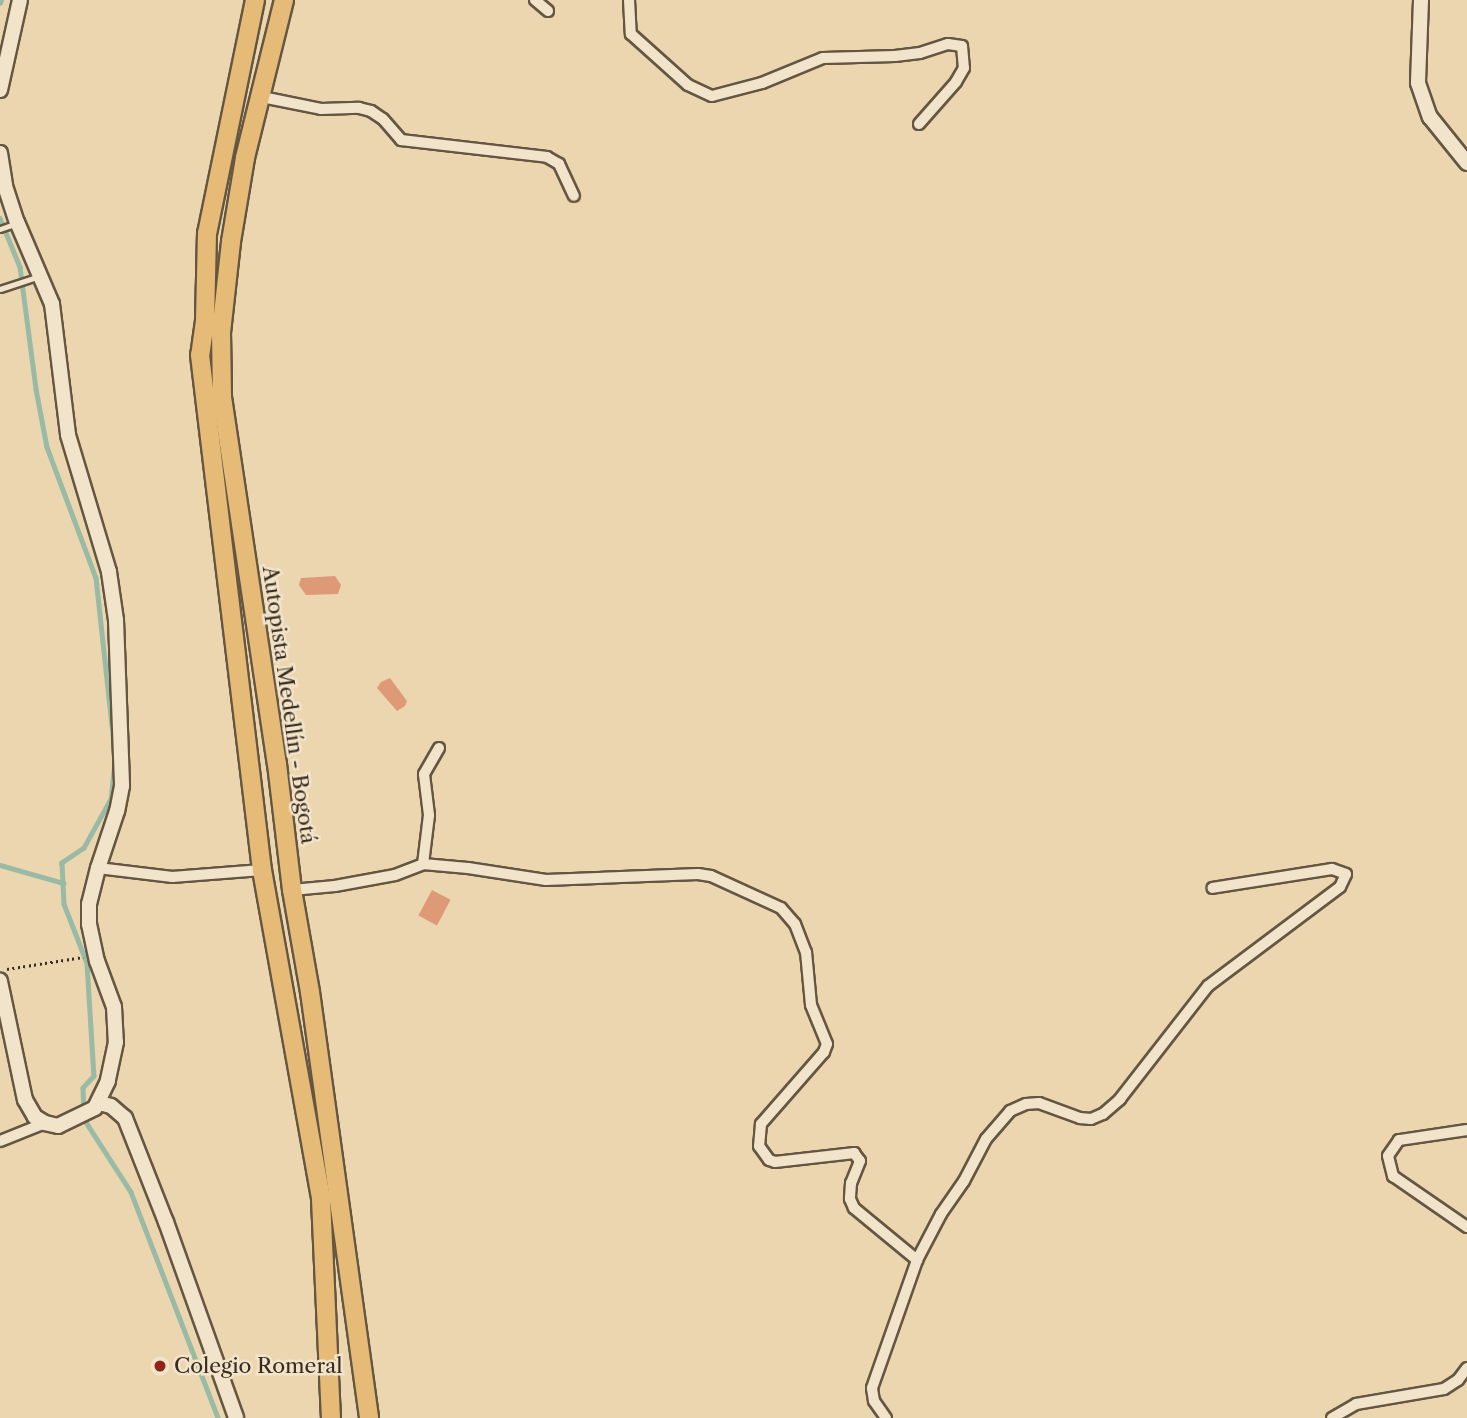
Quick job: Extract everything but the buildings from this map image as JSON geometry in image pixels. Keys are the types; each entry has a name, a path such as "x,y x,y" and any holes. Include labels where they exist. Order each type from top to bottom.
{"highway":[{"name":"Autopista Medellín - Bogotá","path":"255,0 207,233 205,321 200,355 262,870 321,1199 331,1418"},
{"name":"Autopista Medellín - Bogotá","path":"284,0 245,158 231,242 220,366 227,446 276,764 292,890 314,1019 369,1418"}],"street":[{"path":"0,90 20,0"},
{"path":"535,0 548,11"},
{"path":"629,0 628,25 636,40 688,85 712,96 762,83 822,58 895,56 920,53 948,44 962,46 964,68 956,82 919,124"},
{"path":"1421,0 1418,83 1430,117 1467,163"},
{"path":"262,97 321,109 359,108 372,111 383,118 401,140 547,157 559,164 575,196"},
{"path":"0,153 15,223 36,277 51,304 68,435 98,531 116,620 122,786 89,904 89,924 97,961 114,1007 116,1027 113,1060 97,1105 76,1119 58,1126 45,1124 35,1117 25,1100 0,981"},
{"path":"423,864 429,815 424,774 439,748"},
{"path":"292,890 335,886 395,875 423,864 468,867 546,880 698,874 711,877 781,908 795,924 806,952 811,1005 827,1044 824,1052 761,1124 759,1146 769,1160 775,1162 854,1153 860,1161 851,1182 850,1199 854,1208 917,1260"},
{"path":"98,868 172,877 262,870"},
{"path":"886,1418 874,1401 872,1388 917,1260 986,1139 1010,1111 1026,1104 1039,1103 1080,1118 1091,1119 1103,1114 1120,1100 1208,986 1340,887 1346,874 1332,869 1212,888"},
{"path":"97,1105 111,1106 125,1118 166,1222 236,1418"},
{"path":"0,1141 45,1124"},
{"path":"1467,1130 1399,1140 1388,1156 1392,1176 1467,1227"},
{"path":"1332,1418 1356,1404 1444,1389 1458,1380 1467,1368"}],"lane":[{"path":"0,229 15,223"},
{"path":"0,289 36,277"}],"path":[{"path":"0,970 83,957"}],"waterway":[{"path":"0,218 20,267 36,389 47,447 96,578 114,743"},
{"path":"115,762 111,799 84,848 62,863 64,904 87,963 94,1076 83,1088 84,1119 131,1192 218,1418"},
{"path":"0,865 63,883"}],"place":[{"name":"Colegio Romeral","path":"160,1366"}]}
